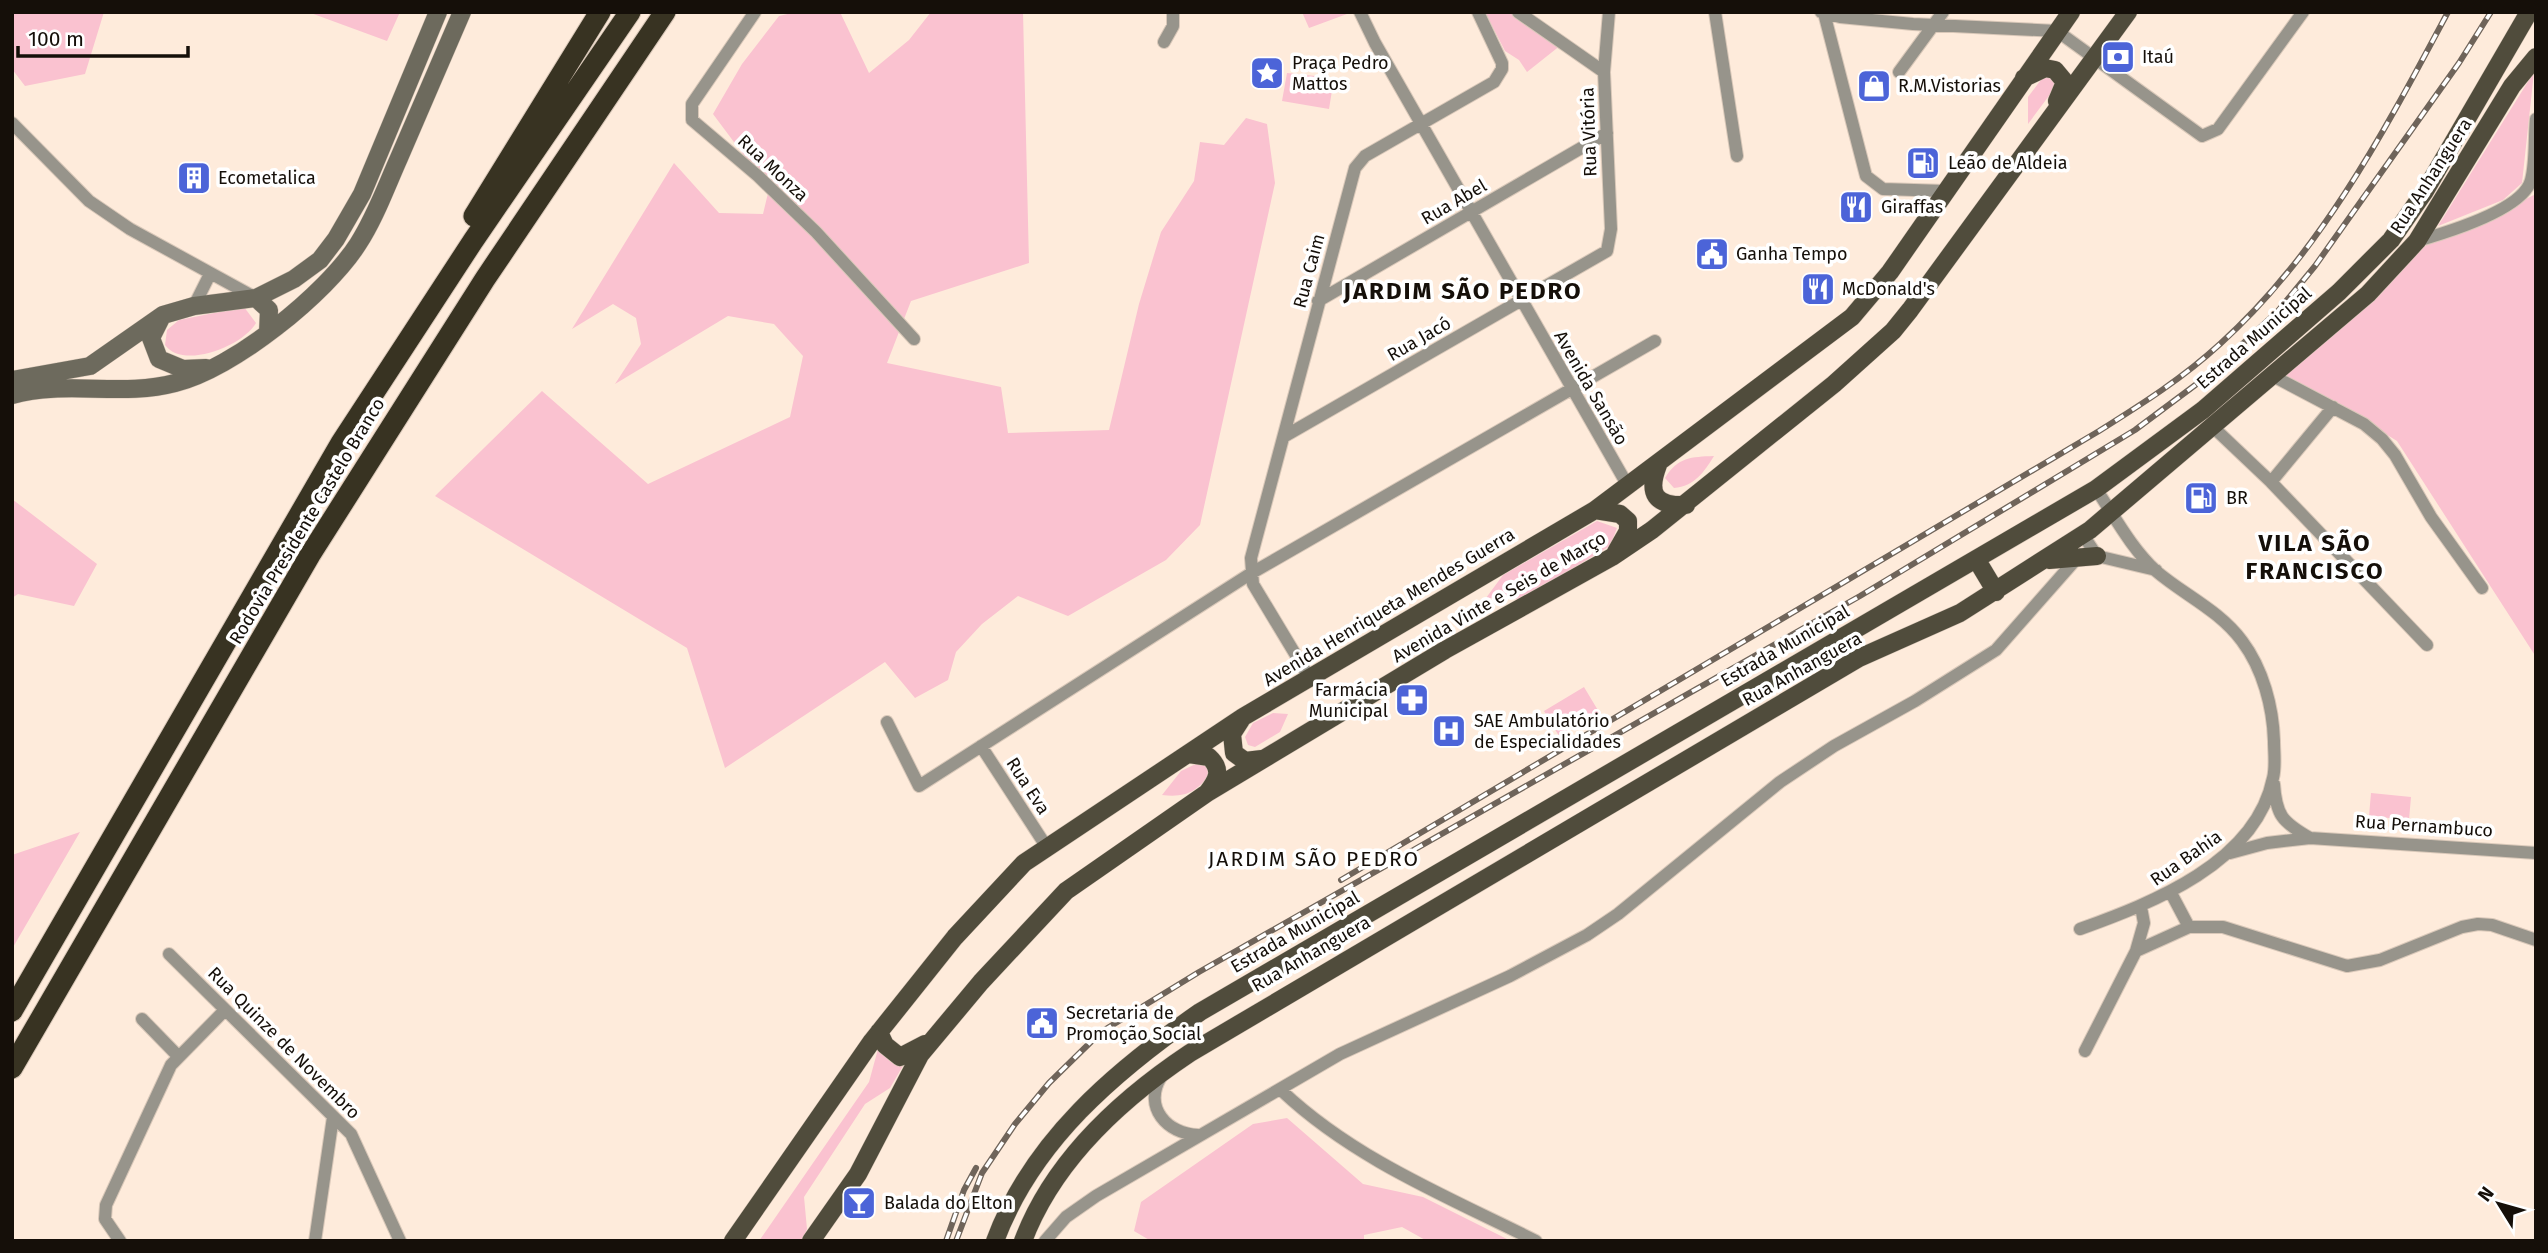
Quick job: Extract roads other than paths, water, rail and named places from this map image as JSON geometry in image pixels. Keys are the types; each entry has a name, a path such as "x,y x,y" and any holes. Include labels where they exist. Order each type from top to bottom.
{"highway":[{"path":"390,367 434,280 600,12"},
{"name":"Rodovia Presidente Castelo Branco","path":"12,1011 341,443 630,12"},
{"name":"Rodovia Presidente Castelo Branco","path":"12,1068 317,545 492,269 665,12"}],"main road":[{"name":"Avenida Henriqueta Mendes Guerra","path":"733,1241 879,1032 990,896 1046,846 1243,717 1595,510 1852,317 1890,272 2071,12"},
{"name":"Avenida Vinte e Seis de Março","path":"811,1241 858,1174 911,1068 929,1042 1066,891 1207,793 1445,650 1612,557 1686,505 1834,384 1893,331 2128,12"},
{"name":"Estrada Municipal","path":"995,1241 1031,1170 1057,1136 1120,1073 1175,1029 2033,527 2091,492 2203,410 2339,292 2391,240 2438,171 2529,12"},
{"name":"Rua Anhanguera","path":"1023,1241 1040,1203 1088,1138 1166,1069 1274,1001 1848,665 1960,613 1996,592 2086,532 2368,294 2417,241 2512,86 2536,57"},
{"path":"2022,79 2049,68 2063,77 2064,86 2047,123"},
{"path":"1658,465 1653,485 1657,498 1668,505 1686,505"},
{"path":"2086,532 2094,519 2091,492"},
{"path":"1595,510 1620,514 1628,521 1624,540 1612,557"},
{"path":"1841,639 1870,629 1981,567 2019,542 2033,527"},
{"path":"2045,561 2097,556"},
{"path":"1981,567 1996,592"},
{"path":"1243,717 1233,734 1234,753 1245,761 1267,758"},
{"path":"1189,754 1209,757 1215,764 1217,778 1207,793"},
{"path":"879,1032 885,1045 900,1057 929,1042"}],"street":[{"path":"12,380 90,366 163,315 194,306 256,298 303,273 320,260 336,239 370,177 438,12"},
{"path":"12,395 53,387 164,385 184,381 249,349 268,333 331,275 358,245 462,12"},
{"name":"Rua Monza","path":"755,12 692,104 692,120 758,176 816,232 914,339"},
{"path":"1164,42 1173,26 1173,12"},
{"name":"Avenida Sansão","path":"1360,12 1374,43 1423,123 1521,301 1628,486"},
{"name":"Rua Caim","path":"1250,574 1251,558 1355,168 1364,156 1494,82 1503,69 1478,12"},
{"path":"1518,12 1604,72"},
{"name":"Rua Vitória","path":"1607,251 1611,229 1604,72 1609,12"},
{"path":"1714,12 1737,156"},
{"path":"1899,72 1942,12"},
{"path":"1945,191 1883,189 1866,176 1822,13 1933,25 2057,31 2196,133 2210,135 2218,128 2303,12"},
{"path":"2417,241 2442,234 2494,212 2525,191 2530,181 2536,119"},
{"path":"12,124 89,201 130,229 210,274 244,288 269,310 268,333"},
{"name":"Rua Abel","path":"1318,301 1607,133"},
{"name":"Rua Jacó","path":"1285,436 1607,251"},
{"path":"194,306 210,274"},
{"path":"163,315 151,338 159,359 183,369 211,368"},
{"path":"887,722 919,786 1250,574 1573,391 1655,341"},
{"path":"2273,376 2364,424 2395,455 2431,517 2482,588"},
{"path":"2271,482 2333,407"},
{"path":"2213,427 2271,482 2427,645"},
{"path":"2091,492 2111,511 2120,528 2156,570"},
{"path":"2086,532 2097,556 2156,570"},
{"path":"1045,1241 1066,1217 1096,1196 1199,1135 1282,1091 1340,1054 1559,952 1605,923 1780,782 1834,746 1989,656 2078,557"},
{"name":"Rua Bahia","path":"2080,929 2171,893 2229,853 2257,817 2274,776 2273,717 2253,656 2226,622 2156,570"},
{"path":"1250,574 1309,677"},
{"name":"Rua Eva","path":"981,746 1046,846"},
{"path":"2274,776 2275,803 2280,815 2310,838"},
{"name":"Rua Pernambuco","path":"2229,853 2267,843 2310,838 2536,853"},
{"path":"2171,893 2189,927"},
{"path":"2085,1051 2136,951 2144,923 2141,907"},
{"path":"2136,951 2189,927 2223,927 2347,966 2380,960 2462,928 2478,925 2492,925 2536,940"},
{"name":"Rua Quinze de Novembro","path":"169,954 357,1143 400,1241"},
{"path":"120,1241 105,1219 106,1205 155,1096 178,1056 225,1010"},
{"path":"142,1019 178,1056"},
{"path":"1166,1069 1154,1094 1158,1113 1176,1131 1199,1135"},
{"path":"1282,1091 1329,1130 1388,1168 1536,1241"},
{"path":"315,1241 333,1117"}],"railway":[{"path":"1341,880 2099,431 2192,368 2256,308 2320,230 2375,145 2448,12"},
{"path":"956,1241 982,1173 1015,1124 1049,1083 1101,1032 1199,972 1860,596 2135,430 2210,374 2278,311 2315,266 2459,63 2491,12"},
{"path":"946,1241 964,1190 976,1168"}],"place":[{"name":"Itaú","path":"2118,57"},
{"name":"Praça Pedro Mattos","path":"1267,73"},
{"name":"R.M.Vistorias","path":"1874,86"},
{"name":"Leão de Aldeia","path":"1923,163"},
{"name":"Ecometalica","path":"194,178"},
{"name":"Giraffas","path":"1856,207"},
{"name":"Ganha Tempo","path":"1712,254"},
{"name":"McDonald's","path":"1818,289"},
{"name":"BR","path":"2201,498"},
{"name":"Farmácia Municipal","path":"1412,700"},
{"name":"SAE Ambulatório de Especialidades","path":"1449,731"},
{"name":"Secretaria de Promoção Social","path":"1042,1023"},
{"name":"Balada do Elton","path":"859,1203"}],"district":[{"name":"JARDIM SÃO PEDRO","path":"1463,291"},
{"name":"VILA SÃO FRANCISCO","path":"2315,557"},
{"name":"JARDIM SÃO PEDRO","path":"1314,859"}]}
